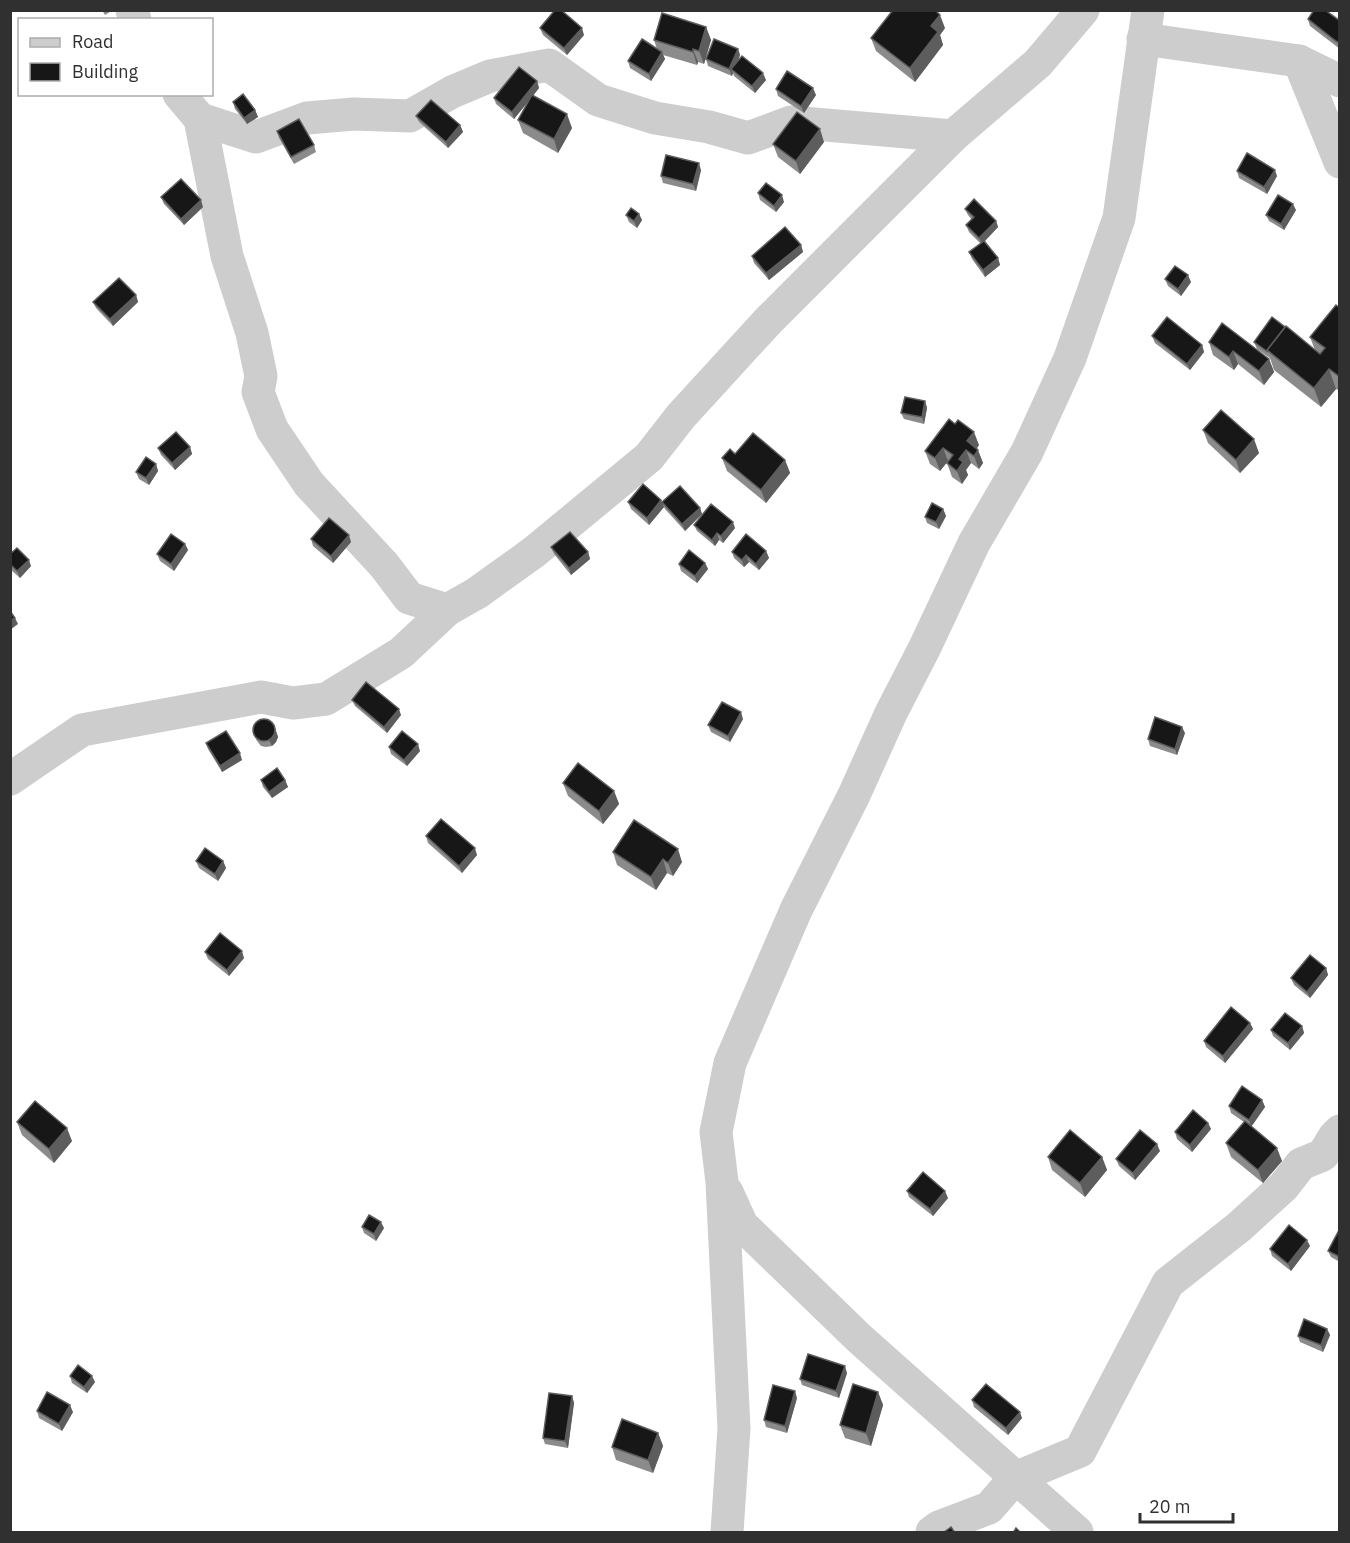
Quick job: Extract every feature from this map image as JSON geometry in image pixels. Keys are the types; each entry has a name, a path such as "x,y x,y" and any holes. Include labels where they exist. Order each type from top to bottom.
{"street":[{"path":"10,779 82,730 261,697 293,703 326,699 401,653 447,610 477,593 534,552 649,457 681,416 769,320 953,136 1038,63 1083,10"},
{"path":"727,1533 734,1428 722,1182 716,1132 730,1063 796,910 854,795 891,713 974,543 1027,452 1070,358 1119,218 1145,25 1299,61 1340,81"},
{"path":"1299,61 1340,162"},
{"path":"200,119 256,137 307,118 354,114 410,116 452,92 490,76 549,65 598,100 654,118 710,127 748,138 791,122 953,136"},
{"path":"181,96 200,119 227,256 252,333 261,376 258,392 272,429 309,484 384,565 409,598 447,610"},
{"path":"932,1533 939,1527 989,1508 1015,1478 1080,1451 1168,1283 1239,1227 1284,1186 1302,1164 1323,1155 1340,1131"},
{"path":"722,1182 742,1225 860,1339 1077,1533"}],"building":[{"path":"555,10 561,10 582,28 564,48 540,28"},
{"path":"893,10 935,10 940,15 931,26 938,32 910,68 871,38"},
{"path":"1314,10 1325,10 1340,21 1340,40 1337,42 1308,19"},
{"path":"662,13 706,27 699,51 693,49 693,52 654,40"},
{"path":"642,39 662,52 649,74 628,61"},
{"path":"714,39 738,49 729,69 706,59"},
{"path":"742,56 763,73 752,86 731,69"},
{"path":"519,67 537,81 512,112 494,98"},
{"path":"787,71 813,88 801,106 776,89"},
{"path":"243,94 255,110 244,118 233,102"},
{"path":"532,95 567,114 554,139 518,120"},
{"path":"431,100 460,125 446,142 416,116"},
{"path":"797,112 820,129 796,161 773,144"},
{"path":"299,119 314,145 291,157 277,131"},
{"path":"1247,153 1275,170 1264,187 1237,171"},
{"path":"666,155 699,163 693,184 661,176"},
{"path":"181,179 201,200 181,219 161,197"},
{"path":"766,183 782,195 774,206 758,193"},
{"path":"1278,195 1293,204 1281,224 1266,215"},
{"path":"974,199 996,221 979,238 966,225 974,217 965,209"},
{"path":"631,208 639,214 634,221 626,215"},
{"path":"785,227 801,245 766,273 752,256"},
{"path":"984,241 998,258 983,270 969,252"},
{"path":"1175,266 1188,275 1178,289 1165,279"},
{"path":"119,278 136,295 110,319 93,302"},
{"path":"1336,305 1340,308 1340,377 1329,369 1314,388 1267,350 1286,326 1320,354 1325,348 1310,337"},
{"path":"1167,317 1202,345 1187,364 1152,336"},
{"path":"1272,317 1285,327 1267,350 1268,352 1254,342"},
{"path":"1222,323 1269,359 1259,371 1233,351 1229,357 1209,342"},
{"path":"905,397 925,401 922,417 901,413"},
{"path":"1221,410 1254,439 1236,460 1203,430"},
{"path":"949,419 955,424 958,420 974,432 967,441 978,450 974,456 966,450 959,459 963,462 957,471 947,463 953,455 943,448 935,458 925,451"},
{"path":"176,432 190,447 172,463 158,448"},
{"path":"753,433 785,460 761,490 722,458 730,449 735,454"},
{"path":"146,457 156,464 146,478 136,472"},
{"path":"643,484 661,500 647,518 628,502"},
{"path":"680,486 700,508 682,524 662,502"},
{"path":"932,503 943,509 936,522 925,517"},
{"path":"711,504 733,522 721,536 717,533 712,540 694,525"},
{"path":"329,518 349,535 331,556 311,539"},
{"path":"570,532 588,552 569,568 551,547"},
{"path":"171,534 185,544 171,564 157,554"},
{"path":"746,534 766,551 756,564 746,555 742,560 732,552"},
{"path":"17,548 29,560 17,571 10,564 10,554"},
{"path":"689,550 705,563 695,576 679,564"},
{"path":"10,611 15,618 10,621"},
{"path":"366,682 399,709 384,727 352,700"},
{"path":"722,702 741,712 728,736 708,725"},
{"path":"1155,717 1182,727 1175,749 1148,739"},
{"path":"264,719 272,722 275,730 272,738 264,741 256,738 253,730 256,722"},
{"path":"226,731 240,753 220,766 206,743"},
{"path":"402,731 418,744 404,760 389,747"},
{"path":"578,763 614,791 599,811 563,783"},
{"path":"277,768 285,780 269,792 261,780"},
{"path":"441,819 475,848 459,866 426,836"},
{"path":"634,820 678,849 668,863 663,859 651,877 613,852"},
{"path":"205,848 223,861 215,874 196,861"},
{"path":"220,933 242,951 227,970 205,952"},
{"path":"1310,955 1326,968 1307,992 1291,978"},
{"path":"1231,1007 1250,1023 1223,1056 1204,1041"},
{"path":"1285,1013 1302,1026 1288,1043 1271,1030"},
{"path":"1242,1086 1262,1100 1249,1120 1229,1106"},
{"path":"35,1101 67,1128 49,1149 17,1122"},
{"path":"1193,1110 1208,1123 1190,1145 1175,1132"},
{"path":"1245,1121 1277,1148 1258,1170 1226,1143"},
{"path":"1070,1130 1102,1157 1080,1183 1048,1157"},
{"path":"1140,1130 1157,1144 1133,1173 1116,1159"},
{"path":"923,1172 945,1191 930,1209 907,1191"},
{"path":"369,1215 381,1222 374,1234 362,1227"},
{"path":"1289,1225 1307,1240 1288,1264 1270,1249"},
{"path":"1340,1232 1340,1257 1328,1251"},
{"path":"1304,1319 1327,1329 1321,1345 1298,1336"},
{"path":"808,1354 845,1366 836,1391 800,1379"},
{"path":"78,1365 92,1376 84,1387 70,1376"},
{"path":"853,1384 878,1392 866,1433 840,1425"},
{"path":"986,1384 1020,1412 1006,1428 972,1400"},
{"path":"773,1385 795,1391 785,1426 764,1420"},
{"path":"47,1392 70,1405 59,1424 37,1411"},
{"path":"549,1393 572,1396 565,1441 543,1438"},
{"path":"622,1419 658,1433 648,1460 612,1447"},
{"path":"951,1527 955,1533 943,1533"}]}
